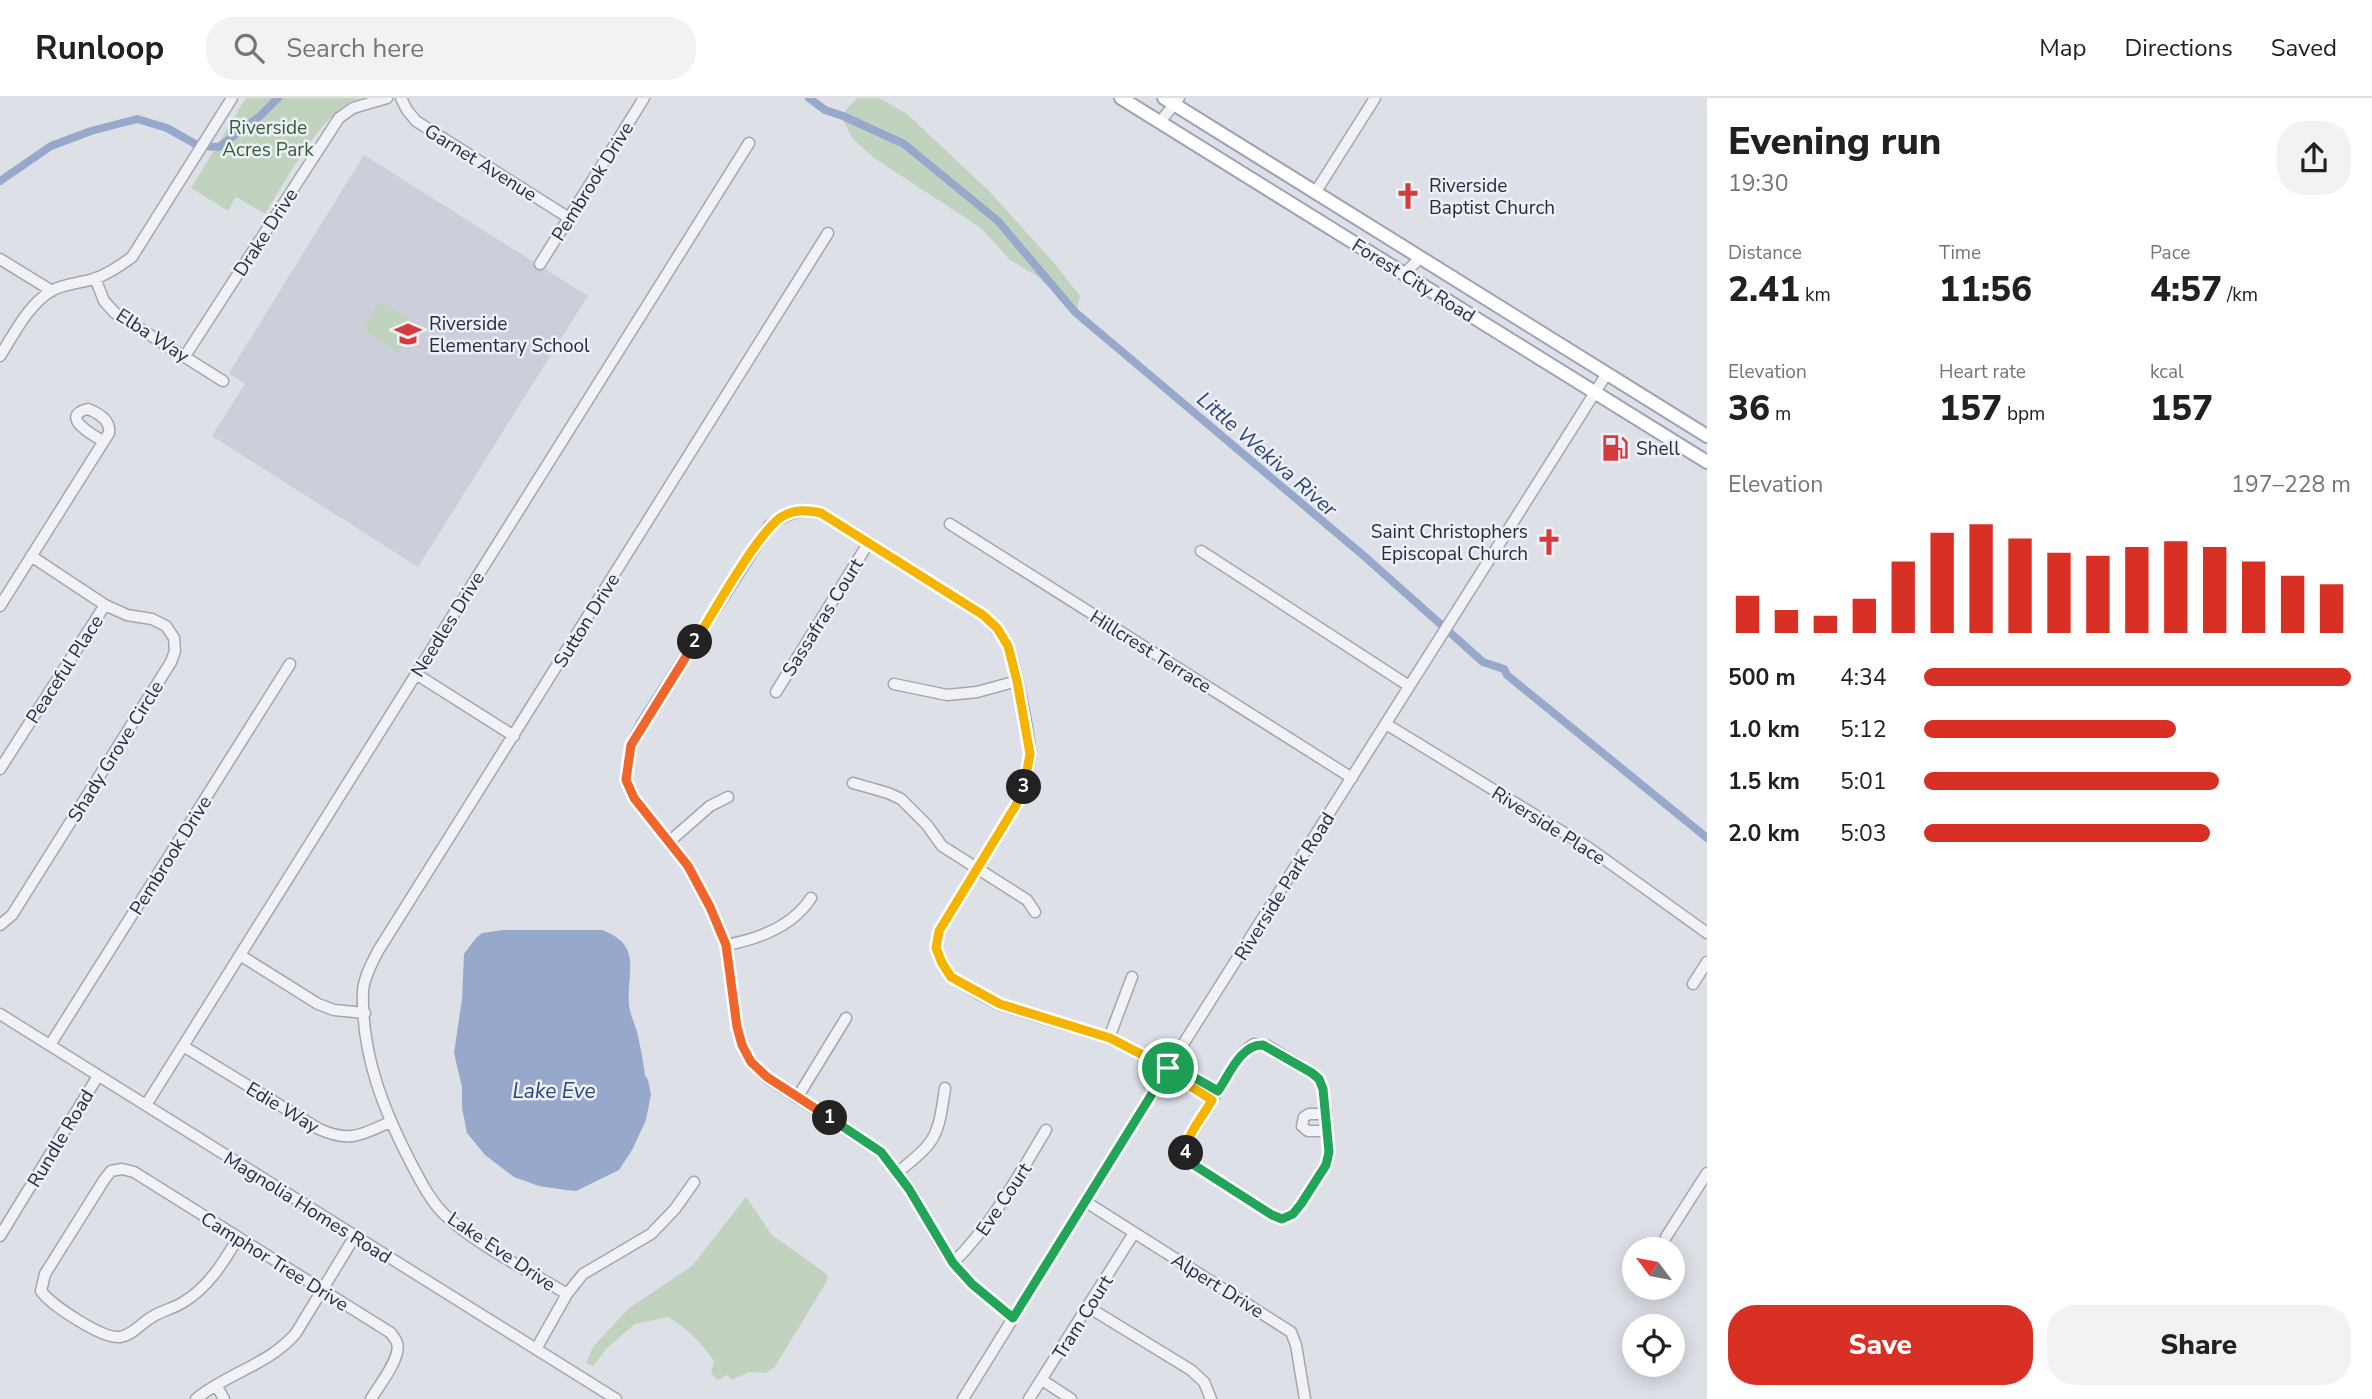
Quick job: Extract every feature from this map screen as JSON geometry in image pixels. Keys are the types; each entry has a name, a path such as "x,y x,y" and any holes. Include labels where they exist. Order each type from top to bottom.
{"main road":[{"name":"Forest City Road","path":"1121,98 1707,462"},
{"name":"Forest City Road","path":"1172,100 1707,436"}],"street":[{"path":"0,356 31,310 52,291 115,270 132,257 232,98"},
{"name":"Drake Drive","path":"185,356 339,118 353,108 387,98"},
{"name":"Garnet Avenue","path":"401,98 416,121 569,218"},
{"name":"Pembrook Drive","path":"541,264 644,98"},
{"path":"1315,192 1375,98"},
{"path":"1160,122 1172,100"},
{"name":"Needles Drive","path":"145,1105 749,143"},
{"name":"Sutton Drive","path":"365,1013 363,988 378,951 828,233"},
{"path":"1404,274 1420,258"},
{"path":"0,259 52,291"},
{"name":"Elba Way","path":"95,278 104,301 115,313 223,381"},
{"name":"Riverside Park Road","path":"963,1399 1168,1068 1606,374"},
{"path":"0,606 103,441"},
{"path":"1013,1318 972,1284 953,1263 898,1172 881,1152 797,1098 751,1062 737,1027 726,945 710,907 688,866 634,798 626,780 631,745 769,526 782,516 804,510 821,513 990,622 1008,646 1030,754 1025,784 1016,805 939,931 936,948 951,977 1000,1004 1110,1038 1168,1068 1184,1082 1215,1096"},
{"name":"Hillcrest Terrace","path":"950,524 1352,778"},
{"name":"Sassafras Court","path":"776,692 869,542"},
{"path":"1201,551 1409,686"},
{"path":"31,556 105,605"},
{"name":"Peaceful Place","path":"0,769 105,605"},
{"name":"Shady Grove Circle","path":"0,925 12,915 171,662 175,651 174,638 166,626 152,619 127,615 105,605"},
{"name":"Pembrook Drive","path":"50,1045 290,664"},
{"path":"416,674 514,736"},
{"path":"894,684 947,695 977,692 1017,681"},
{"name":"Riverside Place","path":"1386,724 1589,848 1707,933"},
{"path":"853,783 901,799 927,825 942,846 1027,900 1035,912"},
{"path":"670,841 710,806 728,797"},
{"path":"726,945 750,941 777,928 801,914 811,898"},
{"path":"240,955 318,1004 334,1010 365,1013"},
{"path":"1693,984 1707,962"},
{"path":"1110,1038 1132,977"},
{"name":"Lake Eve Drive","path":"365,1013 371,1067 390,1122 427,1193 445,1215 465,1231 567,1294"},
{"name":"Magnolia Homes Road","path":"0,1014 616,1399"},
{"path":"797,1098 846,1018"},
{"path":"1255,1044 1268,1045 1319,1079 1323,1089 1329,1152 1326,1165 1293,1214 1282,1219 1272,1215 1194,1165 1187,1156 1186,1147 1191,1136 1215,1096 1245,1051 1255,1044"},
{"name":"Edie Way","path":"183,1046 333,1135 350,1138 359,1136 390,1122"},
{"name":"Rundle Road","path":"0,1236 98,1076"},
{"path":"898,1172 930,1144 939,1129 945,1088"},
{"path":"1326,1114 1309,1114 1304,1117 1302,1126 1308,1131 1327,1131"},
{"name":"Eve Court","path":"953,1263 979,1237 998,1211 1046,1130"},
{"name":"Camphor Tree Drive","path":"238,1238 219,1268 196,1293 121,1337 103,1334 48,1300 41,1291 45,1274 111,1171 122,1169 134,1172 391,1333 398,1351 371,1399"},
{"path":"1666,1237 1707,1173"},
{"path":"536,1349 567,1294 583,1274 650,1234 675,1209 694,1182"},
{"name":"Alpert Drive","path":"1086,1202 1281,1323 1291,1332 1296,1345 1305,1399"},
{"name":"Tram Court","path":"1029,1399 1134,1233"},
{"path":"196,1399 284,1347 355,1236"},
{"path":"1088,1307 1191,1370 1204,1382 1211,1399"},
{"path":"1042,1380 1072,1399"},
{"path":"216,1385 224,1399"}],"shaded area":[{"name":"Riverside Elementary School","path":"364,155 588,296 418,567 212,436 245,384 229,373"}],"green space":[{"name":"Riverside Acres Park","path":"246,98 360,98 346,105 319,131 265,214 236,197 228,211 191,188"},
{"path":"857,98 879,98 907,114 989,191 1080,296 1077,310 1075,312 1037,276 1010,260 981,228 874,158 853,139 842,118"},
{"path":"380,301 416,323 398,352 362,329"},
{"path":"746,1197 772,1235 828,1275 827,1281 774,1368 765,1373 749,1372 732,1380 727,1375 718,1380 711,1373 714,1361 704,1348 688,1331 668,1317 635,1324 607,1348 593,1366 586,1363 593,1347 628,1309 692,1266"}],"water":[{"name":"Lake Eve","path":"503,930 602,930 615,936 628,952 630,1009 651,1094 646,1120 619,1170 576,1191 539,1186 514,1177 485,1155 467,1133 462,1108 462,1087 454,1053 462,999 464,954 482,933"}],"waterway":[{"name":"Little Wekiva River","path":"0,181 51,146 91,131 137,119 167,128 199,146 219,147 260,116 278,98"},
{"name":"Little Wekiva River","path":"809,98 825,110 904,144 998,221 1075,312 1364,556 1483,662 1504,669 1507,675 1707,838"}],"place":[{"name":"Riverside Baptist Church","path":"1408,196"},
{"name":"Riverside Elementary School","path":"408,334"},
{"name":"Shell","path":"1615,448"},
{"name":"Saint Christophers Episcopal Church","path":"1549,542"}],"route":[{"path":"1168,1068 1013,1318 972,1284 953,1263 898,1172 881,1152 797,1098 751,1062 737,1027 726,945 688,866 634,798 626,780 627,762 631,745 642,724 769,526 782,516 804,510 821,513 983,615 997,628 1008,646 1030,754 1025,784 1016,805 939,931 936,948 951,977 1000,1004 1110,1038 1168,1068 1212,1100 1186,1147 1187,1156 1194,1165 1272,1215 1282,1219 1293,1214 1326,1165 1329,1152 1323,1089 1319,1079 1268,1045 1255,1044 1245,1051 1218,1091 1190,1075 1168,1068"}]}
